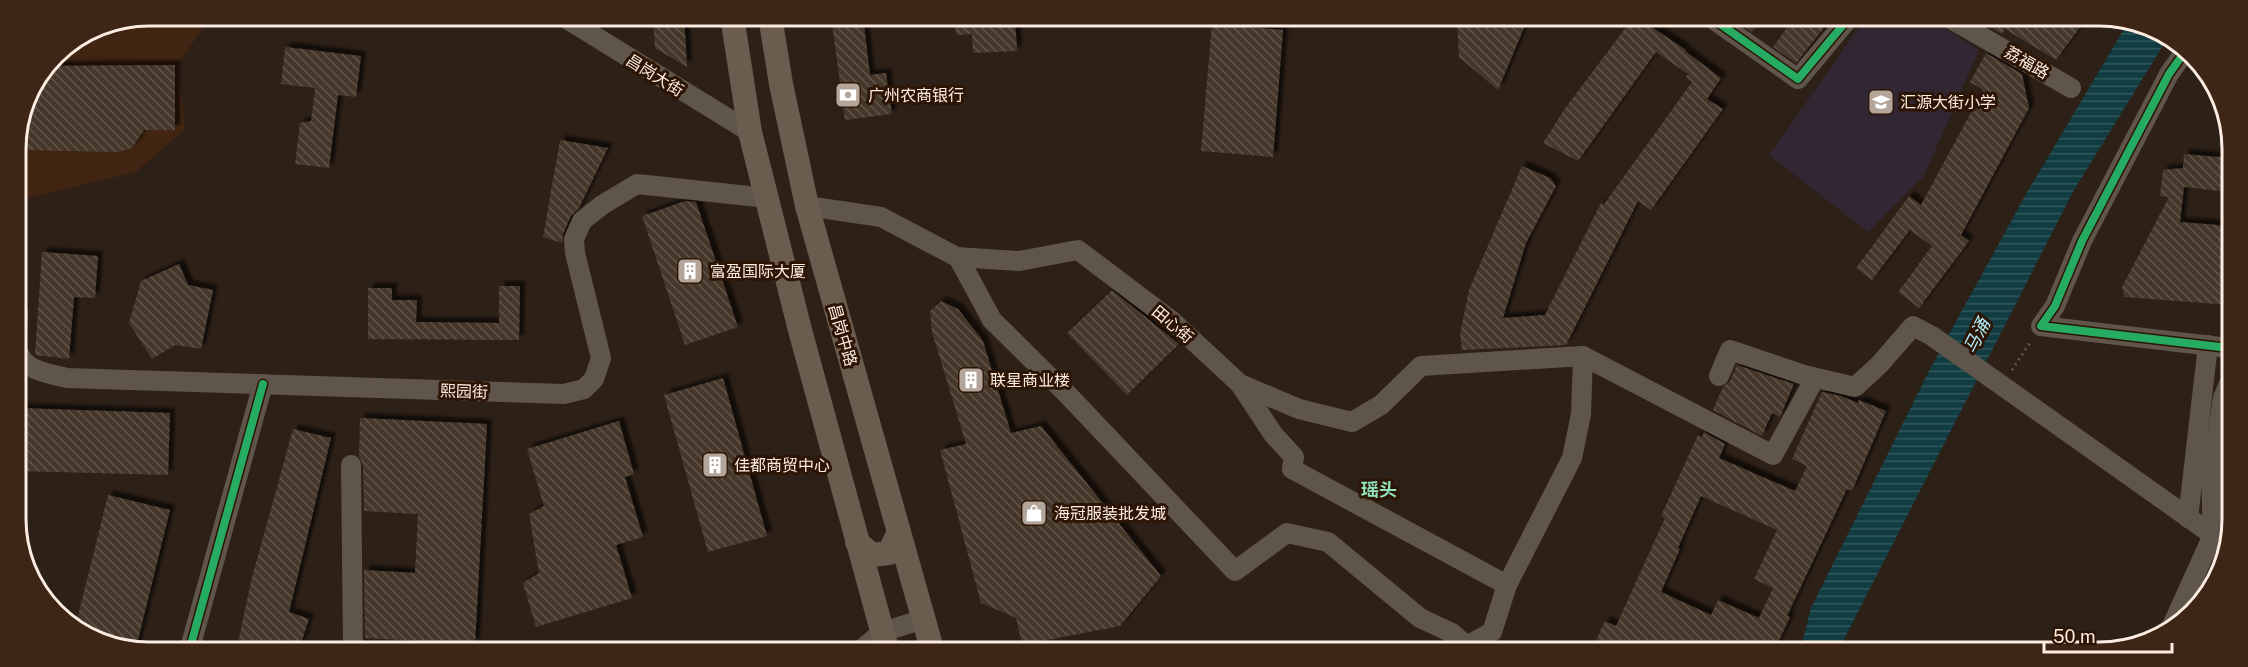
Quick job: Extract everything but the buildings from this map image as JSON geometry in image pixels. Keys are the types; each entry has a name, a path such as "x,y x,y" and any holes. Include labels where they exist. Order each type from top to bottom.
{"main road":[{"path":"733,26 742,93 750,132 884,640"},
{"name":"昌岗中路","path":"772,26 781,84 807,206 931,642"},
{"path":"858,542 872,555 889,553 899,532"}],"street":[{"name":"昌岗大街","path":"577,26 750,132"},
{"path":"1724,26 1798,79 1842,26"},
{"name":"荔福路","path":"1963,26 2071,88"},
{"path":"2181,57 2169,74 2082,241 2055,306 2041,326 2222,347"},
{"name":"熙园街","path":"26,363 39,372 67,378 564,394 584,389 594,379 601,358 575,254 574,239 582,221 602,205 637,184 767,198"},
{"name":"田心街","path":"807,206 881,217 958,257 1019,261 1078,250 1172,321 1240,384 1299,409 1352,422 1381,405 1420,366 1583,356"},
{"path":"958,257 992,320 1068,395 1235,571 1287,533 1328,542 1420,618 1452,633 1461,641"},
{"path":"1719,376 1730,350 1815,378 1855,387 1913,326 1932,336 1999,381 2212,535"},
{"path":"2188,518 2208,345"},
{"path":"1479,641 1492,632 1507,585 1572,459 1581,414 1583,356 1773,455 1815,378"},
{"path":"192,642 263,384"},
{"path":"1240,384 1272,434 1294,457 1292,469 1507,585"},
{"path":"2178,612 2212,535 2220,490 2222,429"},
{"path":"351,465 353,642"},
{"path":"884,640 924,619"}],"path":[{"path":"1999,381 2041,326"}],"shaded area":[{"path":"204,26 178,64 185,129 136,172 26,199 28,125 42,87 56,67 80,46 94,38 133,27"},
{"name":"汇源大街小学","path":"1860,26 1942,26 1979,50 1924,176 1868,232 1769,155"}],"water":[{"name":"马涌","path":"2124,29 2146,35 2164,44 2074,190 1843,641 1803,641 1811,608 1930,369 2026,194"}],"cycle path":[{"path":"1723,26 1798,79 1842,26"},
{"path":"2181,57 2169,74 2082,241 2055,306 2041,326 2222,347"},
{"path":"192,642 263,384"}],"place":[{"name":"广州农商银行","path":"848,95"},
{"name":"汇源大街小学","path":"1881,102"},
{"name":"富盈国际大厦","path":"690,271"},
{"name":"联星商业楼","path":"971,380"},
{"name":"佳都商贸中心","path":"715,465"},
{"name":"海冠服装批发城","path":"1034,513"}],"district":[{"name":"瑶头","path":"1379,490"}]}
